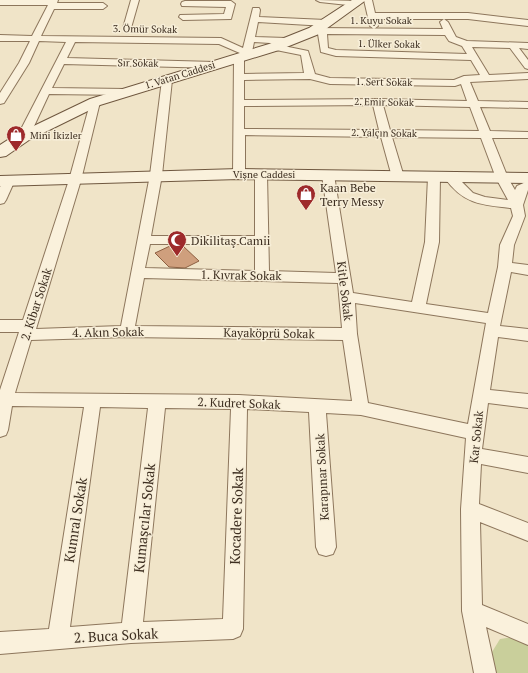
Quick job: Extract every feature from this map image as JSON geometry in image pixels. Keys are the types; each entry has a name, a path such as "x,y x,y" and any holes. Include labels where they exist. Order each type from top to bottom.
{"main road":[{"name":"1. Vatan Caddesi","path":"0,152 23,137 95,102 274,47 321,28 362,1"},
{"name":"Vişne Caddesi","path":"4,181 75,180 156,175 239,174 528,178"}],"street":[{"path":"127,28 135,0"},
{"path":"320,0 362,1 371,16 375,31"},
{"path":"0,2 103,6"},
{"path":"185,2 231,4 228,17 181,20 185,2"},
{"path":"0,101 24,63 53,3"},
{"name":"1. Kuyu Sokak","path":"249,39 255,15 321,28 375,31 448,32"},
{"path":"371,16 468,16 528,22"},
{"path":"442,16 452,39 466,44 528,46"},
{"name":"1. Ülker Sokak","path":"321,28 324,50 336,53 473,57"},
{"name":"3. Ömür Sokak","path":"0,38 221,41 245,55"},
{"path":"23,137 72,38"},
{"path":"239,174 239,77 249,39 287,41"},
{"path":"466,44 486,78"},
{"path":"512,45 528,66"},
{"path":"274,47 305,54 310,76"},
{"name":"Sır Sokak","path":"61,61 215,65"},
{"name":"1. Sert Sokak","path":"239,77 310,76 330,82 455,83 464,79 528,76"},
{"path":"464,79 475,104 502,178 521,213"},
{"path":"127,331 156,175 167,80"},
{"path":"45,91 126,92"},
{"name":"2. Kibar Sokak","path":"0,430 3,399 28,330 75,180 95,102"},
{"path":"377,102 398,177"},
{"name":"2. Emir Sokak","path":"239,103 377,102 528,105"},
{"name":"2. Yalçın Sokak","path":"239,132 528,135"},
{"path":"261,174 262,276"},
{"name":"Kitle Sokak","path":"328,175 344,278 360,408"},
{"path":"418,307 432,242 442,177 469,196 521,213"},
{"path":"0,200 4,181"},
{"name":"Kar Sokak","path":"486,673 472,611 470,509 473,455 481,395 505,267 507,245 521,213 521,189 528,184"},
{"path":"144,240 262,240"},
{"path":"505,267 528,270"},
{"name":"1. Kıvrak Sokak","path":"138,273 344,278"},
{"path":"346,297 418,307 528,335"},
{"name":"4. Akın Sokak","path":"0,326 28,330 189,332"},
{"name":"Kayaköprü Sokak","path":"189,332 350,334"},
{"path":"481,395 528,401"},
{"name":"2. Kudret Sokak","path":"3,399 239,402 360,408 440,424 475,433"},
{"name":"Kumral Sokak","path":"58,638 93,401"},
{"name":"Kumaşcılar Sokak","path":"131,633 157,402"},
{"name":"Kocadere Sokak","path":"232,629 239,402"},
{"name":"Karapınar Sokak","path":"317,406 326,547"},
{"path":"473,455 528,465"},
{"path":"470,509 528,532"},
{"path":"472,611 528,635"},
{"name":"2. Buca Sokak","path":"0,643 131,633 232,629"}],"green space":[{"path":"514,637 528,643 528,673 496,673 492,652 500,639"}],"building":[{"name":"Dikilitaş Camii","path":"170,246 183,246 199,261 185,268 169,267 155,253"}],"place":[{"name":"Mini İkizler","path":"16,152"},
{"name":"Kaan Bebe Terry Messy","path":"306,211"},
{"name":"Dikilitaş Camii","path":"177,257"}]}
